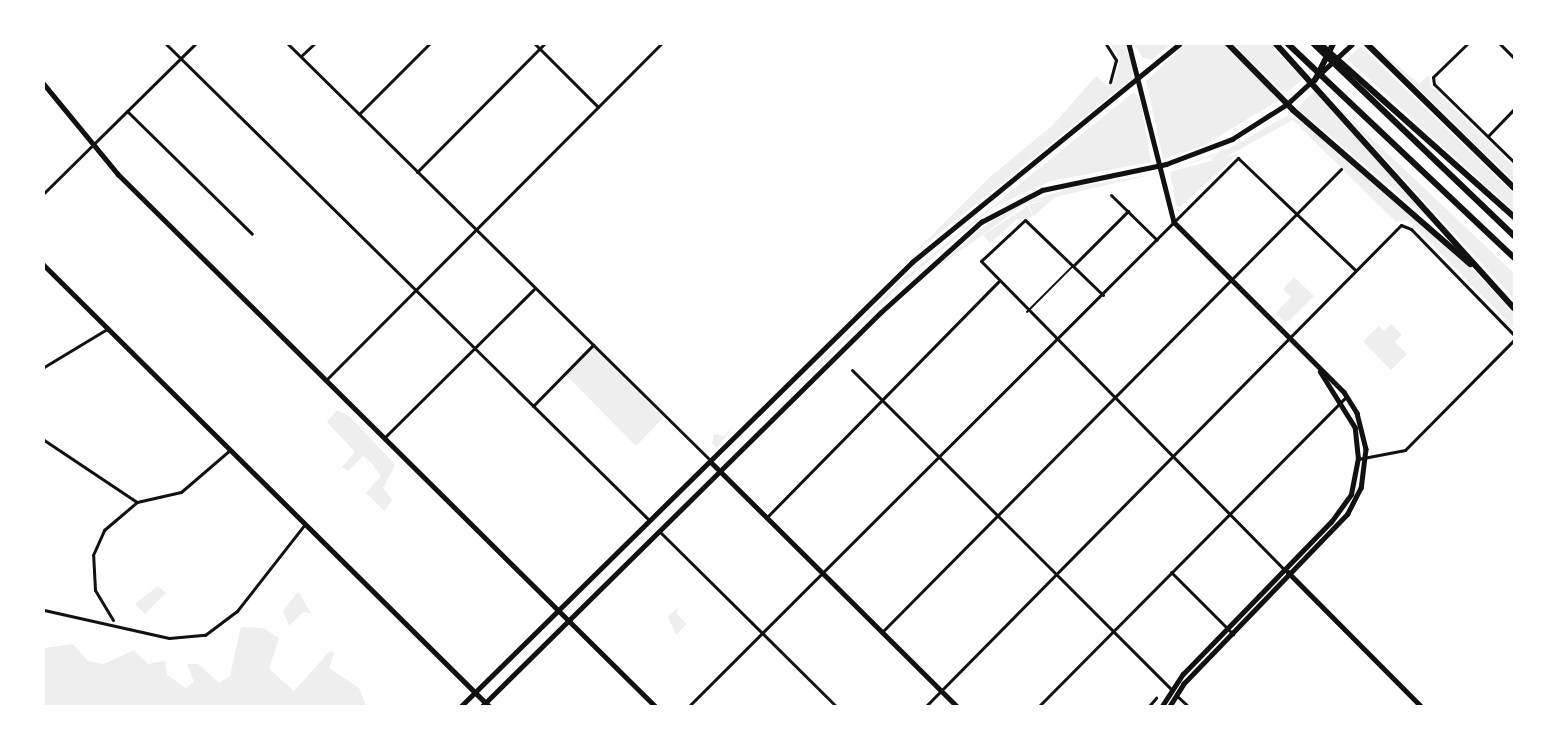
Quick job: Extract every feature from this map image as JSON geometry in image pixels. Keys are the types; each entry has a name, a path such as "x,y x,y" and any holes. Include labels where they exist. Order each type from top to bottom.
{"highway":[{"path":"1228,44 1287,104 1491,282"},
{"path":"1276,44 1515,308"},
{"path":"1288,44 1515,258"},
{"path":"1314,44 1515,236"},
{"path":"1319,44 1515,217"},
{"path":"1315,81 1333,44"},
{"path":"1367,44 1515,188"}],"main road":[{"path":"461,706 912,262 1141,78 1179,44"},
{"path":"482,706 890,303 981,222 1051,188 1158,166 1232,139 1287,104 1315,81 1352,44"}],"street":[{"path":"166,44 650,522"},
{"path":"44,193 195,44"},
{"path":"288,44 957,706"},
{"path":"301,56 314,44"},
{"path":"359,114 429,44"},
{"path":"535,44 598,107"},
{"path":"417,172 544,44"},
{"path":"326,380 661,44"},
{"path":"1106,44 1116,60 1110,82"},
{"path":"1129,44 1141,78 1158,166 1173,222 1347,396 1359,419 1366,458 1353,506 1176,695 1170,706"},
{"path":"1467,44 1433,77 1437,88 1515,162"},
{"path":"1500,44 1515,58"},
{"path":"44,84 92,146 655,706"},
{"path":"1488,136 1515,109"},
{"path":"127,111 252,234"},
{"path":"689,706 762,633 825,575 1240,157 1355,270"},
{"path":"882,632 1341,169"},
{"path":"1111,195 1157,240"},
{"path":"1073,266 1128,211"},
{"path":"1103,295 1025,220 984,255 984,267 1027,312 1421,706"},
{"path":"926,706 1287,338 1403,225 1515,335"},
{"path":"44,265 489,706"},
{"path":"767,517 998,282"},
{"path":"384,438 534,288"},
{"path":"44,367 107,329"},
{"path":"1358,459 1405,450 1515,340"},
{"path":"532,406 594,345"},
{"path":"1162,706 1171,689 1341,510 1358,459 1355,428 1342,401 1317,368"},
{"path":"852,370 1188,706"},
{"path":"1039,706 1347,396"},
{"path":"44,440 137,502"},
{"path":"114,622 94,590 93,555 104,530 137,502 182,492 230,450"},
{"path":"44,610 114,622 169,638 212,632 252,595 305,524"},
{"path":"660,532 836,706"},
{"path":"1171,572 1233,634"},
{"path":"1149,706 1156,698"}],"lane":[{"path":"1027,312 1073,266"}],"shaded area":[{"path":"1110,44 1124,44 1134,68 1131,79 910,257 991,176 1053,125 1096,76 1108,86 1114,81 1120,60"},
{"path":"1134,44 1171,44 1152,60 1142,57"},
{"path":"1186,44 1223,44 1279,100 1201,147 1163,159 1146,81"},
{"path":"1234,44 1270,44 1303,79 1289,91 1280,90"},
{"path":"1372,44 1419,84 1429,75 1431,86 1514,167 1514,181"},
{"path":"1361,46 1514,194 1514,211 1347,59"},
{"path":"1314,91 1442,230 1297,108"},
{"path":"1134,92 1140,100 1151,162 1051,181 992,208 905,281 768,416 902,279"},
{"path":"1332,101 1514,273 1514,299 1507,291"},
{"path":"1286,116 1259,135 1226,152 1170,170 1228,149"},
{"path":"1288,116 1301,121 1476,273 1514,313 1514,328 1408,220 1396,222 1293,120 1224,158 1239,153 1180,207 1176,205 1170,172 1214,160 1210,159"},
{"path":"1150,175 1025,204 927,275 983,227 1024,203 1073,187"},
{"path":"1056,196 1034,216 1033,215 1029,205"},
{"path":"1028,206 1033,217 1017,219 990,243 983,235"},
{"path":"1294,277 1314,296 1289,321 1283,321 1276,313 1291,297 1283,289"},
{"path":"1391,324 1402,335 1395,342 1407,354 1391,370 1363,341 1379,326 1384,331"},
{"path":"593,345 663,418 636,446 566,375"},
{"path":"337,410 351,417 395,465 383,488 392,500 384,511 366,493 381,476 370,461 363,456 348,471 342,467 355,452 327,422"},
{"path":"735,424 717,448 712,443 714,434 724,436"},
{"path":"1359,467 1356,492 1330,530 1350,498"},
{"path":"1279,577 1282,579 1237,626 1235,624"},
{"path":"158,586 166,593 145,614 135,604"},
{"path":"298,592 311,613 303,612 289,626 283,611"},
{"path":"678,607 677,614 687,624 676,635 668,617"},
{"path":"241,627 263,628 279,638 269,669 294,691 330,651 334,653 329,668 359,688 366,706 44,706 44,648 73,644 88,661 104,664 134,650 148,664 165,661 167,675 186,688 194,682 187,664 198,664 219,683 230,676"}]}
